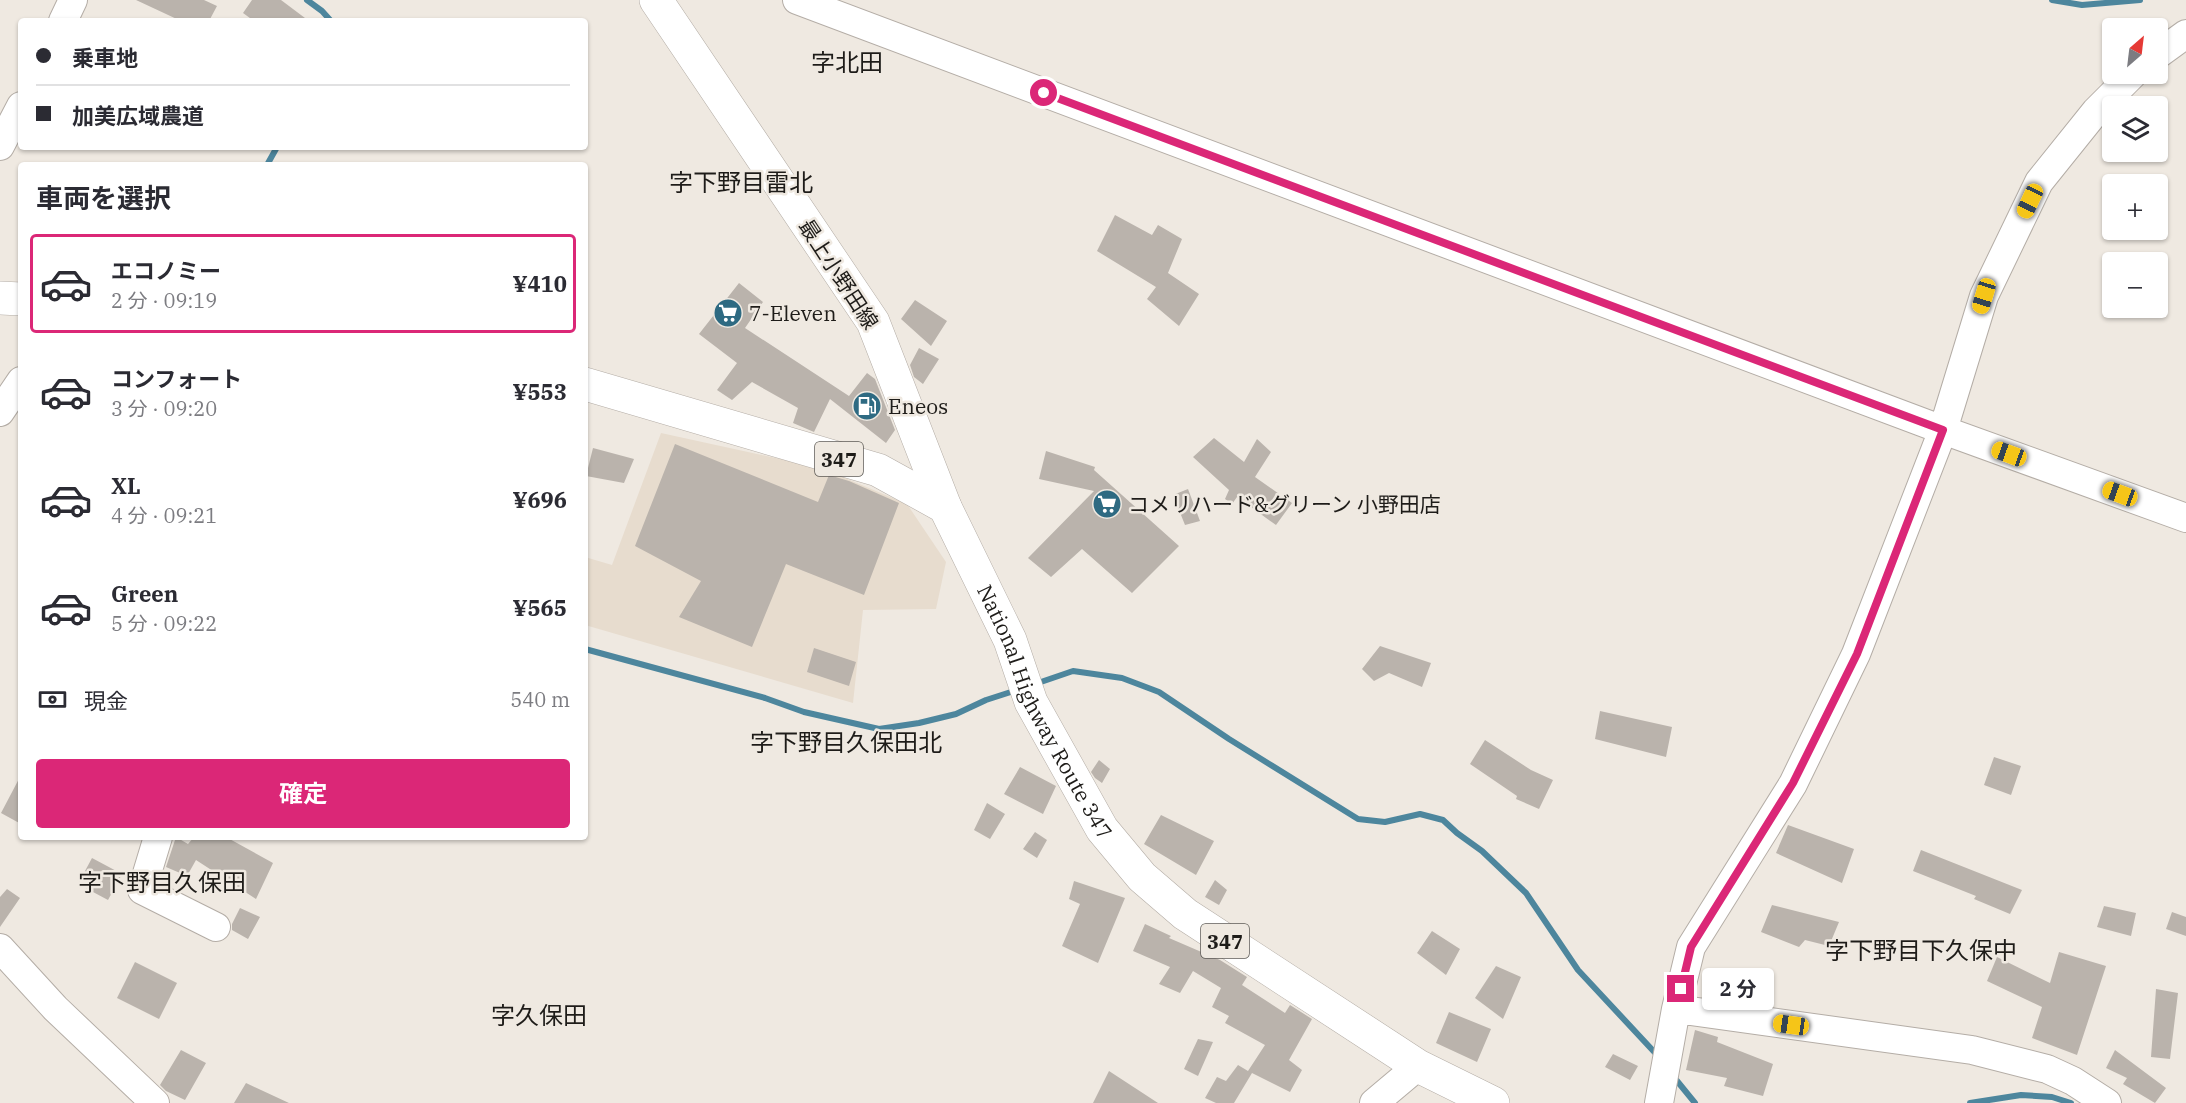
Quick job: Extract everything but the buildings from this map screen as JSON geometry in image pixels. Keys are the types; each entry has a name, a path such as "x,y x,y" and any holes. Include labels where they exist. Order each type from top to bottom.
{"main road":[{"name":"最上小野田線","path":"656,0 873,322 945,507"},
{"path":"0,298 18,299"},
{"name":"347","path":"588,385 878,470 945,507"},
{"name":"National Highway Route 347","path":"945,507 1010,640 1031,702 1102,829 1142,876 1185,914 1418,1066 1493,1103"}],"street":[{"path":"64,18 73,0"},
{"path":"797,0 1943,430 2186,518"},
{"path":"2168,47 2186,34"},
{"path":"1661,1092 1676,1009 1691,947 1793,783 1857,654 1943,430 1984,296 2039,182 2096,111 2123,84"},
{"path":"0,146 18,112"},
{"path":"0,412 18,385"},
{"path":"157,840 142,890 216,927"},
{"path":"0,948 55,1008 155,1103"},
{"path":"1676,1009 1972,1050 2047,1069 2073,1081 2107,1103"},
{"path":"1374,1103 1418,1066"}],"shaded area":[{"path":"661,433 821,468 907,504 946,562 936,609 863,610 853,703 588,626 588,558 612,565"}],"waterway":[{"path":"307,0 328,18"},
{"path":"2052,0 2082,5 2140,0"},
{"path":"269,162 275,150"},
{"path":"588,650 765,698 804,712 879,729 956,714 986,700 1017,690"},
{"path":"1035,684 1073,671 1122,678 1159,692 1229,739 1358,819 1385,822 1420,814 1443,820 1482,851 1526,893 1578,970 1658,1056"},
{"path":"1673,1076 1695,1103"},
{"path":"1970,1103 2021,1095 2052,1097 2071,1103"}],"place":[{"name":"7-Eleven","path":"728,313"},
{"name":"Eneos","path":"867,406"},
{"name":"コメリハード&グリーン 小野田店","path":"1107,504"}],"district":[{"name":"字北田","path":"847,62"},
{"name":"字下野目雷北","path":"741,182"},
{"name":"字下野目久保田北","path":"846,742"},
{"name":"字下野目久保田","path":"162,882"},
{"name":"字下野目下久保中","path":"1921,950"},
{"name":"字久保田","path":"539,1015"}],"route":[{"path":"1044,93 1943,430 1857,654 1793,783 1691,947 1681,989"}]}
